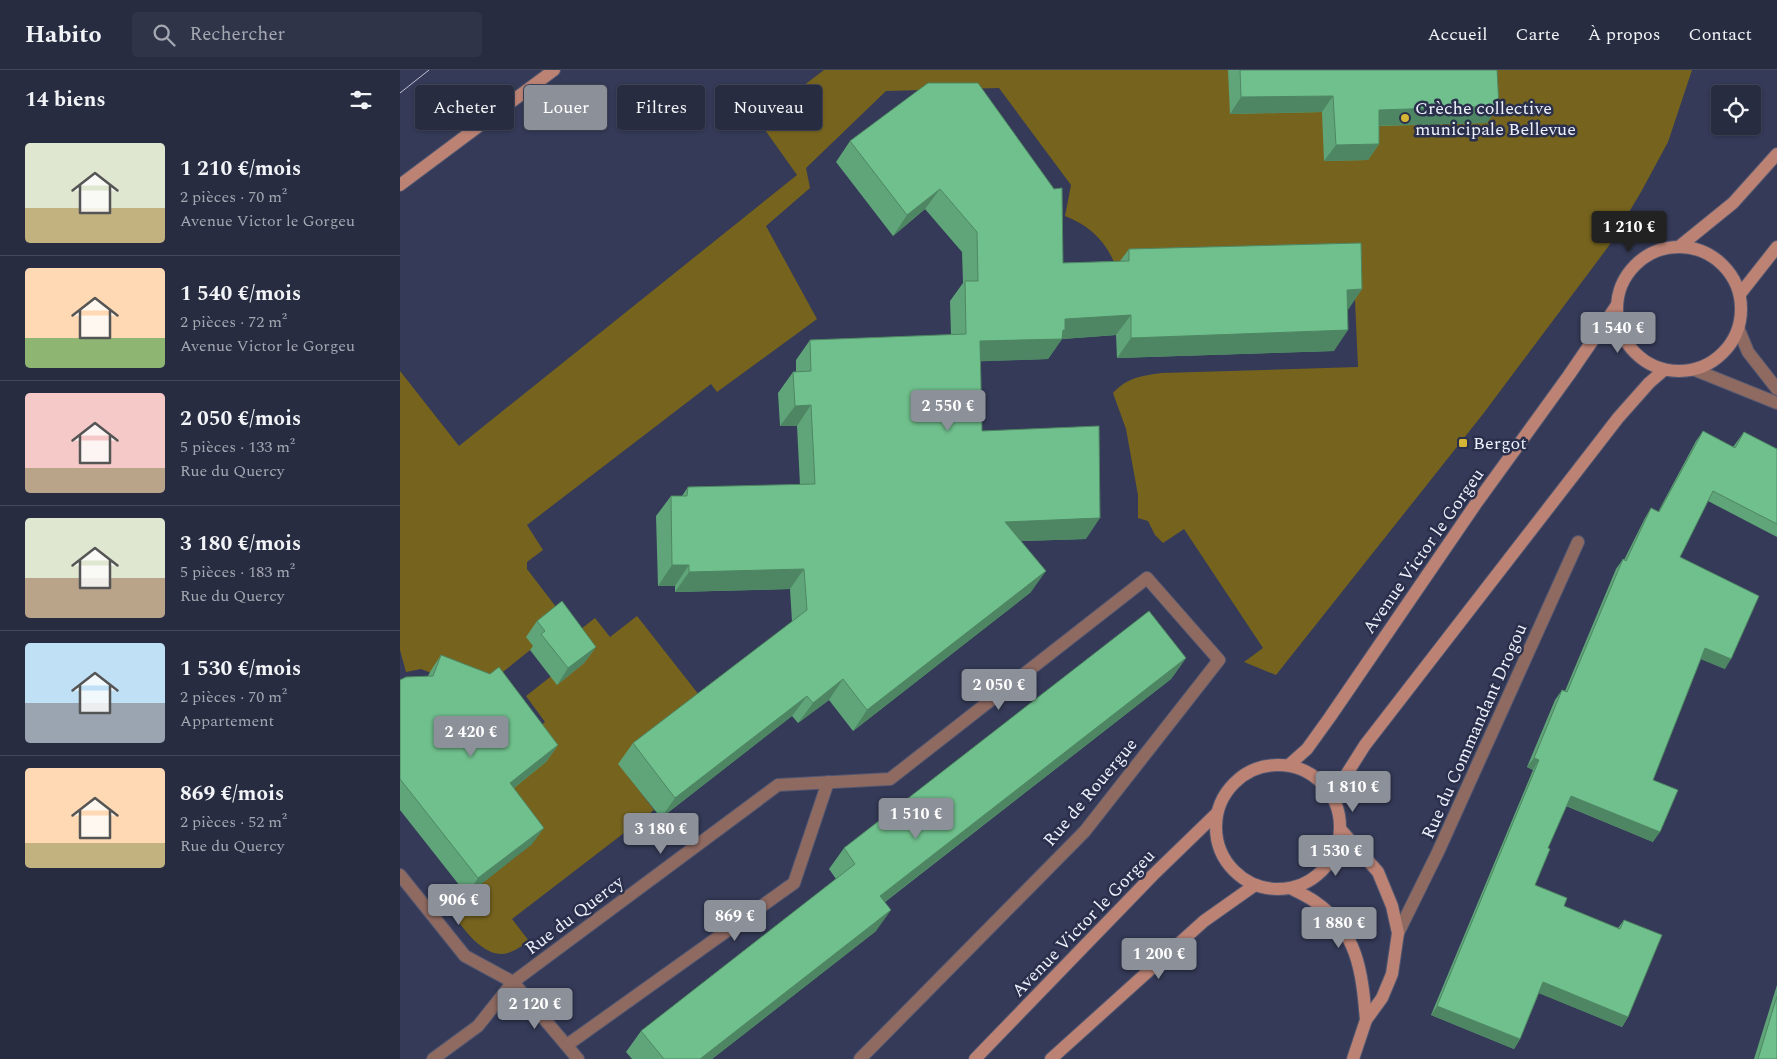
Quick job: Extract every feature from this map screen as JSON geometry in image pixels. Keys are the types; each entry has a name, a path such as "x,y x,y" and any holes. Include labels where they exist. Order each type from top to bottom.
{"main road":[{"path":"400,185 547,72"},
{"path":"1680,246 1733,203 1777,154"},
{"path":"1680,246 1712,256 1730,272 1740,294 1742,312 1739,330 1731,344 1718,357 1695,370 1664,370 1651,365 1635,354 1624,338 1618,320 1617,305 1626,277 1643,258 1660,250 1680,246"},
{"path":"1740,294 1777,247"},
{"name":"Avenue Victor le Gorgeu","path":"1289,765 1307,749 1326,723 1475,505 1617,305"},
{"path":"1336,801 1346,775 1370,737 1618,418 1649,383 1664,370"},
{"path":"1270,764 1289,765 1304,769 1317,777 1328,788 1336,801 1340,815 1341,830 1336,851 1325,868 1310,881 1290,888 1272,889 1255,885 1236,873 1223,856 1216,835 1217,813 1224,795 1236,780 1252,770 1270,764"},
{"name":"Avenue Victor le Gorgeu","path":"975,1059 1153,875 1217,813"},
{"path":"1341,830 1378,872 1392,906 1398,933 1392,974 1382,998 1366,1020 1353,1059"},
{"path":"1051,1059 1204,921 1255,885"},
{"path":"1290,888 1314,901 1337,921 1354,947 1363,983 1366,1020"}],"street":[{"path":"1739,330 1748,352 1777,389"},
{"path":"1695,370 1777,403"},
{"name":"Rue du Commandant Drogou","path":"1398,933 1438,852 1578,542"},
{"name":"Rue du Quercy","path":"433,1059 478,1026 513,982 778,785 890,779 1147,578"},
{"name":"Rue de Rouergue","path":"860,1059 1086,831 1219,660 1147,578"},
{"path":"567,1046 794,883 828,782"},
{"path":"400,875 465,956 513,982 578,1059"}],"shaded area":[{"path":"824,70 1692,70 1668,142 1608,247 1483,414 1276,675 1244,662 1263,648 1184,529 1163,543 1155,535 1148,521 1138,518 1138,495 1126,429 1113,393 1130,380 1141,376 1162,373 1358,367 1353,256 1114,262 1105,246 1088,228 1065,216 1071,185 999,88 886,91 806,168 810,188 766,226 817,319 717,392 711,384 527,525 543,550 527,562 527,569 576,633 595,618 610,637 637,616 703,700 619,764 654,810 512,919 529,941 508,953 499,954 490,951 474,940 449,909 532,844 494,833 527,736 545,722 526,696 554,674 534,647 479,691 421,669 406,672 400,650 400,371 459,446 797,175 765,130 822,130 822,85 804,85"}],"building":[{"name":"Crèche collective municipale Bellevue","path":"1240,70 1497,70 1499,106 1379,110 1379,144 1336,145 1333,96 1241,97"},
{"path":"928,83 978,83 1054,189 1062,188 1063,263 1129,261 1129,249 1361,243 1362,289 1347,290 1348,330 1131,338 1131,315 1065,319 1065,330 1063,330 1062,339 980,341 982,431 1099,426 1100,518 1005,522 1046,571 867,710 843,679 813,703 807,696 675,798 633,743 807,610 804,569 689,572 689,565 672,565 671,496 687,496 688,487 815,484 811,405 795,406 793,372 811,371 810,340 966,334 965,281 978,281 977,232 940,189 907,215 850,141"},
{"path":"1703,431 1735,448 1744,432 1777,449 1777,524 1713,491 1680,557 1759,596 1731,659 1705,648 1653,780 1678,790 1660,832 1571,796 1548,848 1550,849 1535,885 1567,898 1564,906 1620,929 1624,920 1662,935 1628,1017 1543,982 1520,1039 1437,1006 1539,760 1534,758 1562,690 1567,692 1623,559 1626,561 1651,508 1659,512"},
{"path":"562,601 596,647 568,668 541,634 545,631 537,621"},
{"path":"1149,611 1186,658 880,896 891,910 700,1059 664,1059 641,1031 855,864 844,848"},
{"path":"441,655 490,674 499,667 558,745 510,783 544,828 478,878 400,779 400,680 406,677 433,676"},
{"path":"1777,996 1777,1059 1758,1059"}],"tram line":[{"path":"400,93 429,70"}],"place":[{"name":"Crèche collective municipale Bellevue","path":"1405,118"},
{"name":"Bergot","path":"1463,443"}]}
